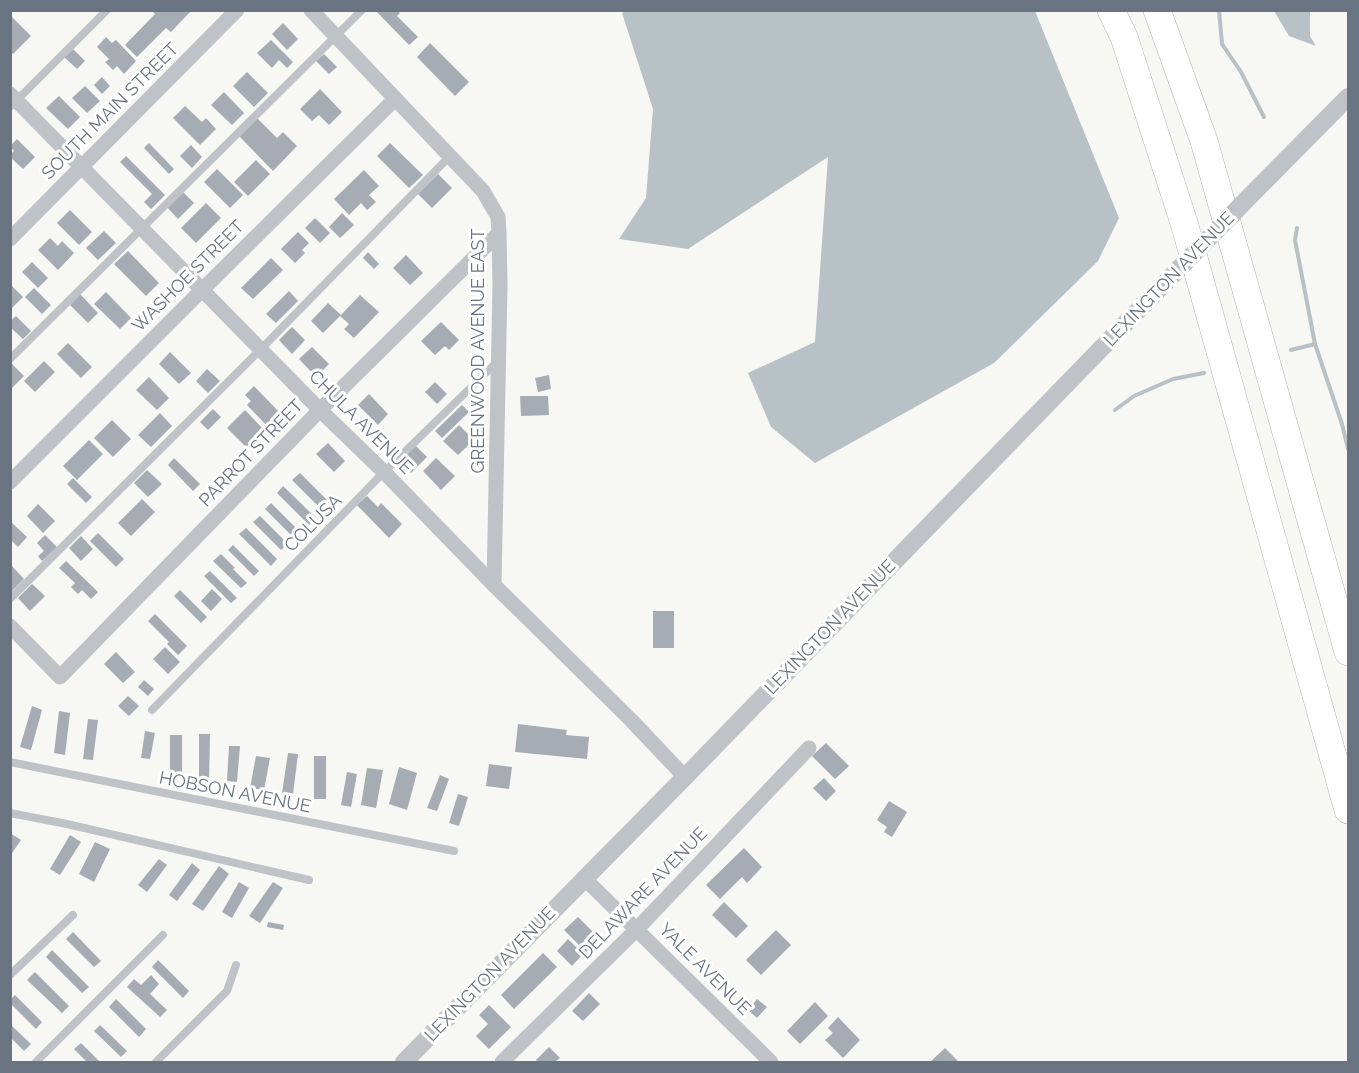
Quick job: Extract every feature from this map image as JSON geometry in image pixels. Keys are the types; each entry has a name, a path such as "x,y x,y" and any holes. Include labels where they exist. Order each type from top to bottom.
{"highway":[{"path":"1111,10 1124,37 1185,226 1348,810"},
{"path":"1157,10 1204,141 1348,652"}],"street":[{"name":"SOUTH MAIN STREET","path":"10,239 237,10"},
{"name":"GREENWOOD AVENUE EAST","path":"311,10 483,191 498,217 500,285 494,585"},
{"name":"LEXINGTON AVENUE","path":"404,1062 1348,97"},
{"name":"WASHOE STREET","path":"10,482 395,99"},
{"name":"CHULA AVENUE","path":"13,101 82,166 320,410 631,720 684,777"},
{"name":"PARROT STREET","path":"10,626 60,677 320,410 499,233"},
{"name":"DELAWARE AVENUE","path":"502,1062 637,929 809,748"},
{"name":"YALE AVENUE","path":"584,878 771,1062"}],"lane":[{"path":"13,101 107,10"},
{"path":"10,359 362,10"},
{"path":"10,598 261,349 450,156"},
{"name":"COLUSA","path":"152,710 384,472 498,361"},
{"name":"HOBSON AVENUE","path":"10,762 454,851"},
{"path":"10,813 309,880"},
{"path":"10,975 73,915"},
{"path":"36,1062 163,934"},
{"path":"156,1062 227,991 237,965"}],"shaded area":[{"path":"626,11 1035,11 1119,218 1098,261 994,363 815,463 771,427 748,373 815,342 828,157 688,249 619,239 646,198 653,109 622,13"},
{"path":"1274,11 1310,11 1310,36 1316,46 1289,36"}],"building":[{"path":"154,10 189,10 190,12 171,32 166,28 137,57 125,45 155,14"},
{"path":"375,10 397,10 400,13 397,16 418,37 409,45"},
{"path":"10,15 31,36 13,54 10,52"},
{"path":"283,23 298,39 287,50 272,34"},
{"path":"106,37 112,43 116,40 136,61 124,74 117,66 113,70 105,62 109,59 97,47"},
{"path":"271,40 293,62 287,68 279,60 272,68 257,53"},
{"path":"430,43 469,82 455,96 417,57"},
{"path":"73,49 85,61 77,69 64,57"},
{"path":"324,54 337,67 329,74 316,61"},
{"path":"247,72 268,93 254,107 233,86"},
{"path":"102,77 110,86 102,94 94,85"},
{"path":"85,86 100,101 87,113 72,98"},
{"path":"320,89 342,112 329,125 319,115 312,121 300,109"},
{"path":"224,92 244,113 232,125 211,105"},
{"path":"59,96 80,117 68,129 46,108"},
{"path":"185,106 202,122 206,118 216,129 200,145 173,118"},
{"path":"257,118 277,138 283,132 297,146 273,171 239,136"},
{"path":"17,139 35,157 23,169 10,157 14,151 10,146"},
{"path":"149,143 174,169 169,174 144,148"},
{"path":"390,143 423,175 409,188 377,156"},
{"path":"191,145 202,157 192,168 180,156"},
{"path":"126,156 165,195 151,209 144,202 152,194 120,162"},
{"path":"256,160 270,174 248,196 234,182"},
{"path":"217,169 243,195 230,208 204,182"},
{"path":"364,170 379,186 369,195 376,202 367,210 361,203 349,215 334,199"},
{"path":"438,174 452,188 432,208 418,194"},
{"path":"181,190 194,203 178,219 166,206"},
{"path":"206,203 221,218 196,243 181,228"},
{"path":"70,210 92,232 79,245 57,223"},
{"path":"342,213 354,225 340,238 329,227"},
{"path":"315,218 330,233 320,243 305,228"},
{"path":"104,231 116,243 98,260 86,248"},
{"path":"298,232 309,243 302,250 305,253 295,263 281,249"},
{"path":"50,238 58,246 62,241 74,253 58,270 38,250"},
{"path":"128,251 159,283 146,296 114,264"},
{"path":"368,252 379,264 374,269 363,258"},
{"path":"406,255 423,273 410,285 393,268"},
{"path":"271,258 283,270 253,299 241,288"},
{"path":"32,262 48,278 38,288 22,272"},
{"path":"10,284 23,297 12,308 10,307"},
{"path":"34,288 51,305 42,314 25,297"},
{"path":"289,291 298,301 276,323 266,314"},
{"path":"106,292 131,318 120,329 94,304"},
{"path":"80,294 98,313 88,323 70,305"},
{"path":"360,295 379,312 354,338 344,329 349,324 340,316"},
{"path":"328,303 341,315 323,333 311,321"},
{"path":"16,316 31,331 23,339 10,327 10,321"},
{"path":"441,322 459,340 449,350 445,346 435,355 421,341"},
{"path":"292,327 305,340 292,354 279,340"},
{"path":"68,343 92,367 81,378 57,354"},
{"path":"312,347 329,364 316,377 299,359"},
{"path":"170,352 191,373 179,384 159,364"},
{"path":"44,361 55,372 35,392 24,381"},
{"path":"12,364 24,376 12,388 10,387 10,366"},
{"path":"207,369 220,381 208,393 196,381"},
{"path":"549,375 551,389 538,392 535,378"},
{"path":"149,377 169,398 157,410 136,390"},
{"path":"435,382 447,394 437,404 425,392"},
{"path":"254,386 281,414 268,427 247,405 251,401 245,395"},
{"path":"369,394 388,414 378,425 358,405"},
{"path":"520,396 548,396 549,415 521,416"},
{"path":"462,405 469,412 442,438 435,431"},
{"path":"213,409 221,417 208,430 200,422"},
{"path":"245,410 264,430 246,447 227,428"},
{"path":"160,413 172,426 151,447 138,435"},
{"path":"112,420 131,439 113,457 94,438"},
{"path":"459,425 474,440 458,455 443,441"},
{"path":"89,440 103,454 77,480 63,466"},
{"path":"328,443 345,461 334,472 316,454"},
{"path":"414,444 427,457 411,473 398,460"},
{"path":"174,458 200,484 193,491 168,465"},
{"path":"436,458 455,476 441,490 423,471"},
{"path":"147,470 162,484 148,497 134,483"},
{"path":"300,473 332,505 324,512 292,480"},
{"path":"73,478 92,497 86,503 67,484"},
{"path":"283,486 316,518 309,525 277,493"},
{"path":"367,496 378,507 381,503 402,524 389,538 357,505"},
{"path":"142,499 155,512 131,536 118,523"},
{"path":"271,503 299,531 293,537 265,509"},
{"path":"38,504 55,521 43,533 27,516"},
{"path":"260,516 288,544 281,550 253,522"},
{"path":"10,521 27,537 18,547 10,539"},
{"path":"246,528 277,559 271,566 239,534"},
{"path":"98,533 124,559 116,567 90,541"},
{"path":"45,535 57,547 42,561 38,556 44,551 37,543"},
{"path":"81,536 93,549 81,561 69,548"},
{"path":"233,545 259,571 254,576 228,550"},
{"path":"221,554 247,583 241,588 213,561"},
{"path":"66,561 98,592 91,599 82,590 78,594 71,587 75,583 59,568"},
{"path":"12,566 24,579 12,591 10,589 10,568"},
{"path":"210,571 237,598 231,603 204,576"},
{"path":"32,584 45,596 30,611 18,598"},
{"path":"212,589 222,599 211,611 201,601"},
{"path":"180,590 207,617 201,623 174,596"},
{"path":"653,611 674,611 674,648 653,648"},
{"path":"155,614 187,646 178,655 167,644 169,642 148,621"},
{"path":"165,647 180,662 168,674 153,659"},
{"path":"116,652 135,672 123,683 104,664"},
{"path":"144,680 154,689 148,696 138,687"},
{"path":"128,696 139,706 129,716 118,706"},
{"path":"32,706 42,710 31,750 20,747"},
{"path":"59,711 70,713 65,755 54,753"},
{"path":"88,719 98,720 93,760 83,759"},
{"path":"518,724 567,730 566,735 589,737 587,759 515,752"},
{"path":"145,731 155,733 150,759 141,758"},
{"path":"199,734 210,734 209,783 199,783"},
{"path":"170,735 182,735 182,776 170,776"},
{"path":"826,743 849,766 835,779 812,756"},
{"path":"229,746 240,746 237,782 227,781"},
{"path":"288,753 298,754 293,794 282,793"},
{"path":"256,756 270,758 264,790 250,788"},
{"path":"314,756 326,756 326,799 314,799"},
{"path":"489,764 512,767 509,789 486,786"},
{"path":"399,767 417,773 407,810 389,804"},
{"path":"367,768 383,770 376,808 361,805"},
{"path":"347,772 357,774 351,807 341,805"},
{"path":"440,775 449,779 437,811 427,808"},
{"path":"824,778 836,791 826,801 813,788"},
{"path":"458,794 468,797 459,826 449,823"},
{"path":"889,801 907,812 892,837 884,832 887,827 877,820"},
{"path":"10,833 21,840 10,856"},
{"path":"70,835 81,842 60,875 50,869"},
{"path":"95,842 110,849 94,882 79,874"},
{"path":"744,848 762,867 747,883 742,877 720,899 706,885"},
{"path":"159,859 167,865 147,892 138,885"},
{"path":"192,863 200,870 177,901 169,895"},
{"path":"219,866 229,874 203,911 192,904"},
{"path":"239,882 249,888 232,918 222,912"},
{"path":"273,882 283,888 260,923 249,916"},
{"path":"724,902 748,926 736,938 712,915"},
{"path":"578,917 600,939 586,952 564,930"},
{"path":"268,922 284,925 283,930 267,927"},
{"path":"776,930 791,945 761,975 746,960"},
{"path":"73,932 101,961 94,967 66,939"},
{"path":"568,939 583,954 572,966 557,951"},
{"path":"52,950 89,987 82,993 46,957"},
{"path":"543,953 557,967 514,1009 501,995"},
{"path":"158,960 189,991 183,998 152,967"},
{"path":"35,972 69,1006 62,1013 27,980"},
{"path":"151,975 159,984 150,994 167,1010 160,1017 127,987 134,979 141,985"},
{"path":"589,993 600,1004 583,1021 572,1011"},
{"path":"15,995 42,1022 36,1029 10,1003"},
{"path":"116,999 146,1029 139,1037 109,1007"},
{"path":"757,999 767,1007 757,1018 748,1010"},
{"path":"815,1002 828,1016 800,1044 787,1031"},
{"path":"489,1005 511,1027 489,1049 476,1036 488,1024 479,1015"},
{"path":"838,1017 860,1040 843,1058 825,1040 833,1033 828,1028"},
{"path":"10,1024 31,1044 24,1051 10,1037"},
{"path":"100,1025 127,1051 121,1057 94,1031"},
{"path":"81,1043 100,1062 87,1062 74,1049"},
{"path":"549,1047 560,1058 555,1062 538,1062 536,1060"},
{"path":"945,1048 958,1061 930,1062"}],"waterway":[{"path":"1219,10 1222,44 1241,72 1264,117"},
{"path":"1297,228 1295,240 1315,344 1348,449"},
{"path":"1291,350 1315,344"},
{"path":"1115,410 1134,396 1173,379 1204,373"}]}
